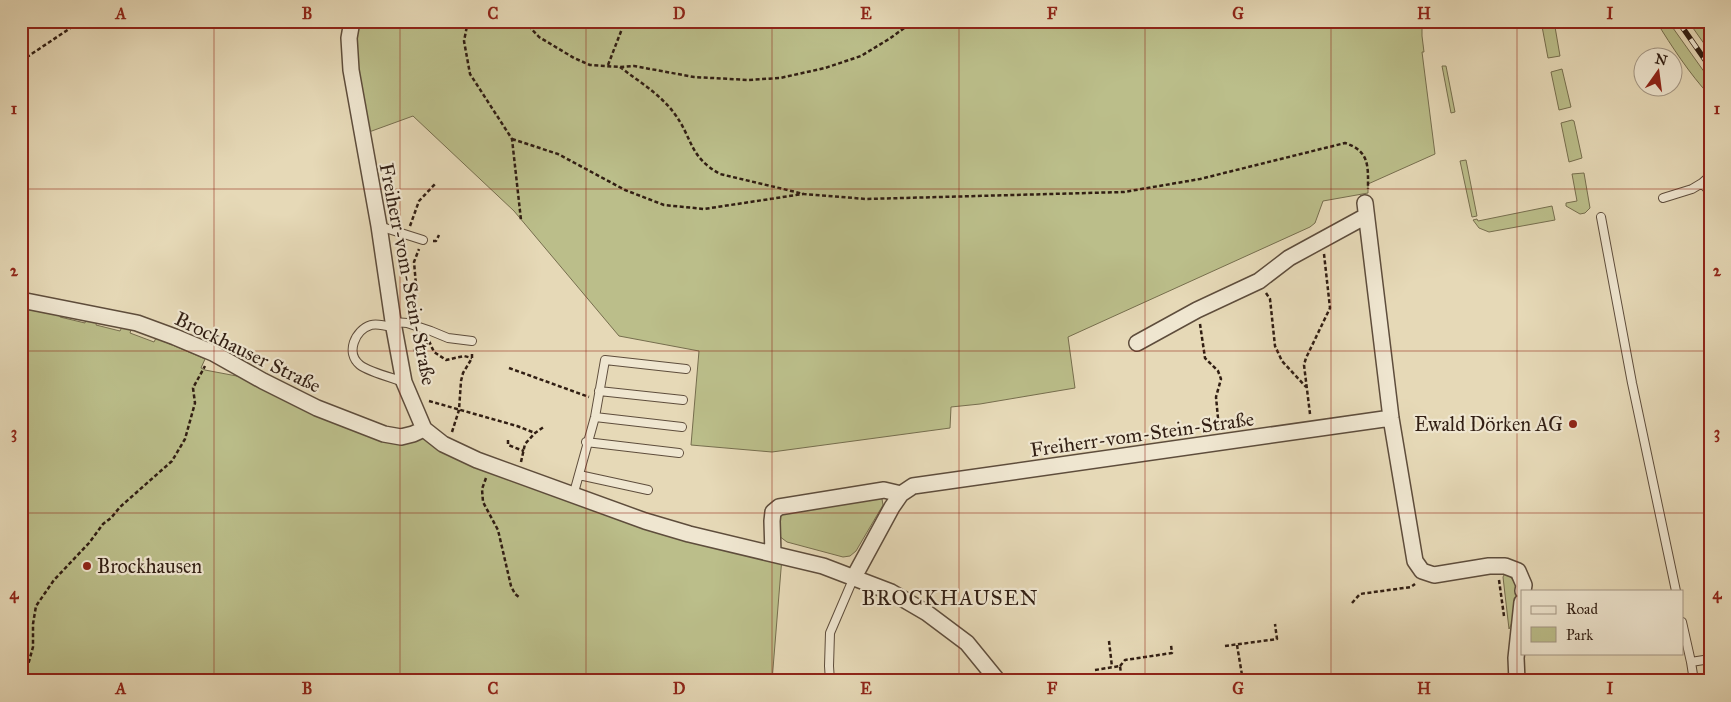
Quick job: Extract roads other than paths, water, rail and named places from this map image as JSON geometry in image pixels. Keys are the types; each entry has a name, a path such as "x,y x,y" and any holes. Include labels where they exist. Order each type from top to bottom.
{"street":[{"name":"Freiherr-vom-Stein-Straße","path":"352,21 349,38 351,70 404,382 424,429 443,444 477,460 573,496 645,521 823,566 891,592 927,613 967,643 998,681"},
{"path":"1137,343 1197,310 1259,281 1289,258 1323,240 1365,210 1391,418 1416,560 1422,571 1434,575 1489,566 1505,566 1518,571 1524,585 1524,590"},
{"name":"Brockhauser Straße","path":"21,300 137,323 175,337 213,353 317,408 384,434 401,437 424,429"},
{"name":"Freiherr-vom-Stein-Straße","path":"773,554 773,512 779,507 884,490 901,494 913,486 1391,418"},
{"path":"854,578 892,506 901,494"},
{"path":"1517,681 1516,658 1521,611"}],"lane":[{"path":"1663,198 1692,189 1710,176"},
{"path":"1702,183 1710,192"},
{"path":"1601,218 1630,373 1676,590"},
{"path":"379,226 423,240"},
{"path":"404,382 360,365 354,358 353,342 357,334 364,328 373,324 394,325 407,323 448,338 472,341"},
{"path":"573,496 594,416 605,360 686,369"},
{"path":"599,391 683,400"},
{"path":"594,416 682,427"},
{"path":"586,442 678,453"},
{"path":"579,475 648,490"},
{"path":"830,681 830,633 854,578"},
{"path":"1684,631 1694,681"},
{"path":"1691,662 1710,659"}],"railway":[{"path":"1678,21 1710,67"}],"place":[{"name":"Ewald Dörken AG","path":"1573,424"},
{"name":"Brockhausen","path":"87,566"}],"district":[{"name":"BROCKHAUSEN","path":"950,598"}]}
